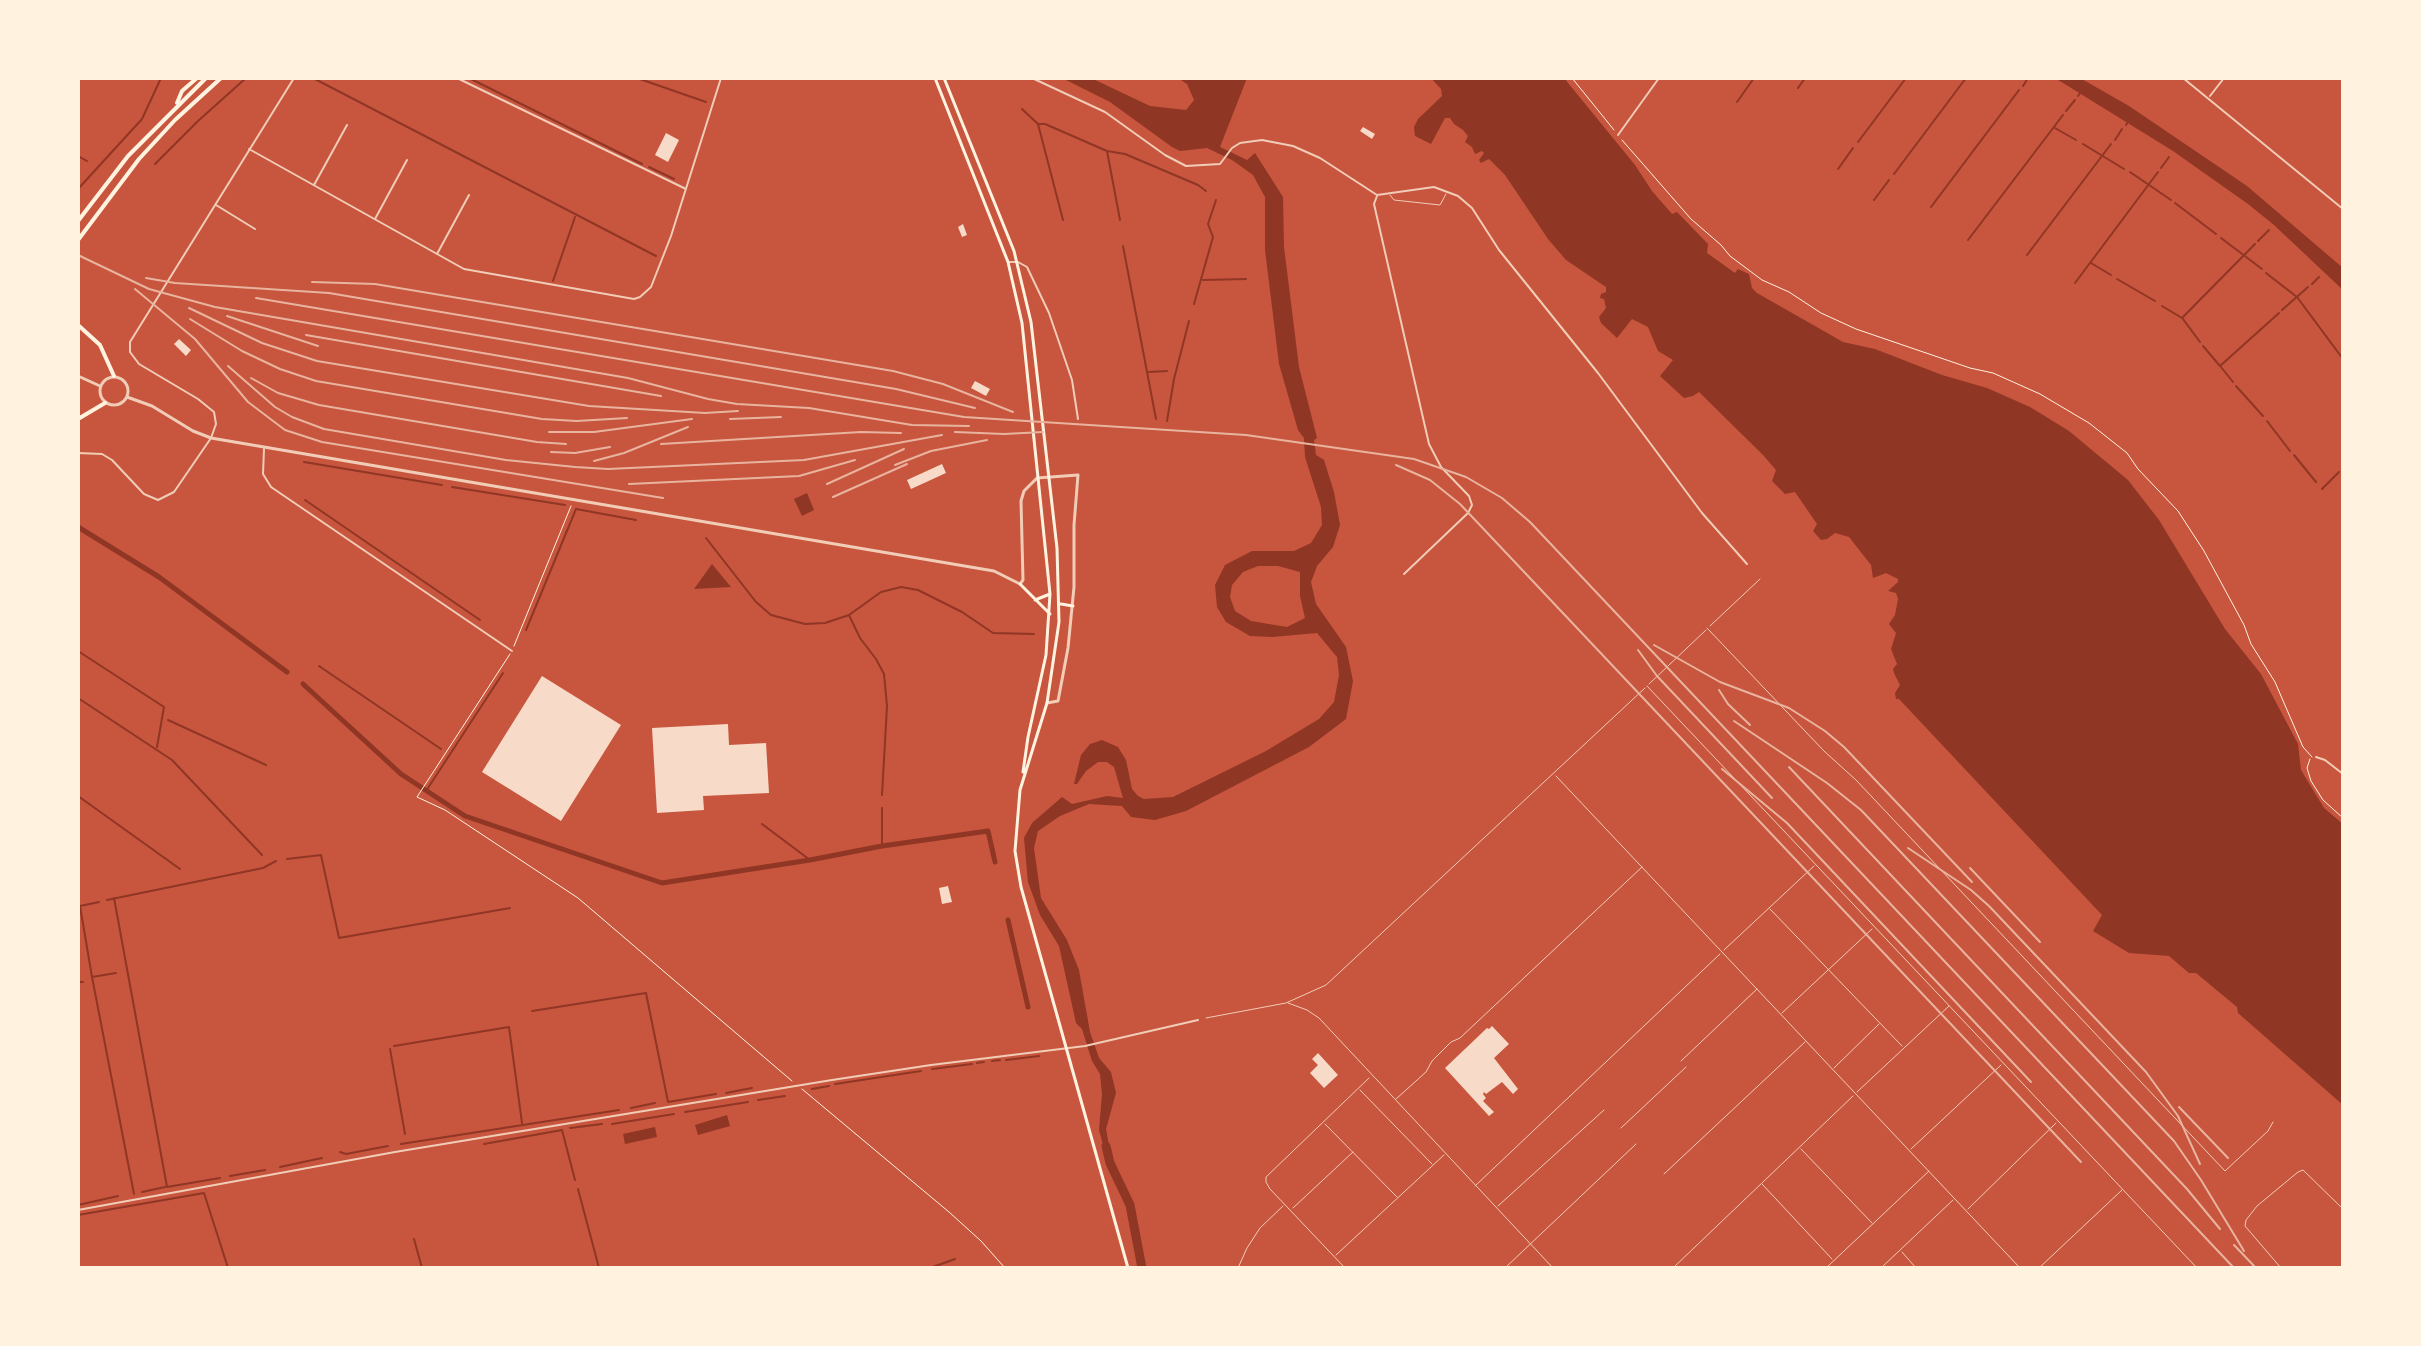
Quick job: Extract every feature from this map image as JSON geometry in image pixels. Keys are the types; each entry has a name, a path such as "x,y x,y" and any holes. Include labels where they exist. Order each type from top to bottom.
{"highway":[{"path":"174,108 182,91 197,78"},
{"path":"78,221 128,156 206,78"},
{"path":"78,240 139,159 175,120 221,78"},
{"path":"78,325 100,345 114,376"},
{"path":"78,419 105,403"}],"main road":[{"path":"935,78 1008,262 1022,323 1041,495 1050,614 1045,665 1028,737 1015,832 1017,868 1128,1268"},
{"path":"944,78 1018,262 1027,297 1057,548 1057,641 1047,703 1022,780"},
{"path":"1020,584 1050,614"},
{"path":"1035,600 1050,594"},
{"path":"1059,604 1073,606"}],"street":[{"path":"78,453 102,454 112,460 144,494 158,500 174,492 211,438 216,419 209,407 139,364 130,352 130,342 294,78"},
{"path":"457,78 687,190"},
{"path":"249,149 464,269 627,299 640,297 648,291 687,190 721,78"},
{"path":"1032,78 1105,112 1180,164 1207,167 1220,164 1232,148 1249,140 1260,140 1293,146 1320,158 1377,195 1434,187 1458,196 1472,208 1499,250 1598,373 1702,513 1747,564"},
{"path":"1619,134 1659,78"},
{"path":"2183,78 2343,209"},
{"path":"2208,97 2224,78"},
{"path":"313,186 347,125"},
{"path":"374,220 407,160"},
{"path":"437,255 469,195"},
{"path":"1377,195 1374,204 1429,444 1441,467 1469,496 1472,505 1468,513 1404,574"},
{"path":"215,204 255,229"},
{"path":"1008,262 1018,262 1027,267 1061,343 1072,380 1078,419"},
{"path":"78,376 100,386"},
{"path":"114,376 126,383 127,397 116,405 105,403 100,386 107,378 114,376"},
{"path":"127,397 152,406 193,431 211,438 994,571 1020,584 1023,580 1021,501 1024,491 1037,478 1078,475 1073,606 1068,648 1058,701 1047,703"},
{"path":"264,448 263,474 271,487 512,651"},
{"path":"2314,757 2325,760 2343,774"},
{"path":"78,1210 395,1152 832,1080 1085,1046 1198,1020"}],"lane":[{"path":"1390,195 1394,200 1440,205 1447,191"},
{"path":"1206,1018 1286,1003 1326,985 1760,579"},
{"path":"1707,628 1824,751 1856,780 2225,1171 2268,1131 2273,1122"},
{"path":"1647,686 2197,1268"},
{"path":"1554,774 2020,1268"},
{"path":"1475,1186 1815,865"},
{"path":"1394,1101 1426,1072 1432,1061 1451,1042 1460,1038 1642,867"},
{"path":"1770,909 1904,1048"},
{"path":"1781,1015 1874,927"},
{"path":"1681,1061 1757,989"},
{"path":"1286,1003 1319,1018 1553,1268"},
{"path":"1673,1268 1949,1006"},
{"path":"1832,1069 1880,1023"},
{"path":"1664,1174 1806,1041"},
{"path":"1909,1151 2003,1063"},
{"path":"1621,1128 1686,1067"},
{"path":"1345,1268 1266,1182 1271,1171 1371,1076"},
{"path":"1358,1088 1433,1165"},
{"path":"1496,1208 1604,1110"},
{"path":"1966,1211 2058,1121"},
{"path":"1323,1122 1398,1198"},
{"path":"1505,1268 1636,1144"},
{"path":"1799,1147 1873,1224"},
{"path":"1291,1210 1354,1152"},
{"path":"1335,1257 1445,1154"},
{"path":"1826,1268 1929,1171"},
{"path":"2281,1268 2245,1226 2257,1206 2298,1172 2308,1172 2343,1209"},
{"path":"1761,1183 1834,1260"},
{"path":"2039,1268 2123,1190"},
{"path":"1881,1268 1955,1198"},
{"path":"1238,1268 1260,1228 1285,1204"},
{"path":"1900,1250 1916,1268"}],"path":[{"path":"1572,78 1691,219 1730,256 1762,280 1856,329 1993,373 2040,394 2108,437 2127,453 2178,511 2204,551 2251,644 2275,682 2303,747 2314,757 2307,768 2311,781 2323,800 2343,818"},
{"path":"572,500 512,651 417,797 445,810 578,898 796,1084"},
{"path":"802,1089 949,1212 1005,1268"}],"shaded area":[{"path":"1062,78 1091,78 1150,106 1186,110 1194,100 1187,84 1178,78 1247,78 1220,147 1247,160 1255,153 1283,197 1284,247 1299,367 1317,438 1314,440 1316,455 1324,460 1340,525 1333,547 1317,566 1311,582 1316,604 1346,647 1353,681 1346,719 1309,747 1186,811 1155,820 1131,817 1122,806 1089,804 1060,816 1038,831 1034,848 1041,898 1067,940 1079,970 1090,1032 1099,1058 1111,1072 1116,1093 1106,1129 1112,1162 1105,1152 1099,1130 1100,1074 1092,1061 1082,1029 1076,1023 1059,946 1040,915 1028,882 1024,838 1032,823 1062,797 1072,804 1107,796 1123,798 1114,767 1107,762 1098,762 1074,784 1081,755 1090,744 1102,740 1118,747 1126,760 1132,789 1138,796 1144,799 1173,797 1266,751 1319,719 1334,702 1339,675 1337,657 1317,633 1250,636 1226,622 1217,607 1215,585 1225,565 1252,551 1294,551 1311,543 1322,525 1321,507 1305,457 1304,438 1298,430 1279,364 1265,250 1265,197 1253,175 1232,160 1207,148 1180,151 1110,102","holes":["1258,566 1278,566 1300,572 1300,596 1305,618 1287,627 1251,621 1235,611 1230,597 1232,585 1243,572"]},
{"path":"1431,78 1564,78 1635,165 1652,191 1672,214 1677,212 1708,244 1707,253 1735,273 1738,269 1749,274 1752,288 1757,293 1843,342 1875,349 1942,375 1987,388 2030,407 2069,431 2128,480 2159,520 2225,629 2261,674 2298,744 2301,770 2324,808 2343,824 2343,1105 2196,973 2189,973 2169,956 2129,953 2093,931 2102,915 1896,699 1895,693 1900,685 1893,669 1897,664 1891,649 1896,633 1889,624 1895,615 1898,599 1896,593 1888,591 1898,579 1886,573 1873,578 1871,565 1849,537 1835,533 1821,540 1813,531 1817,524 1795,492 1785,494 1772,481 1776,470 1763,455 1699,392 1684,398 1660,376 1673,360 1658,351 1648,327 1632,319 1617,338 1601,323 1599,317 1606,308 1604,299 1600,298 1606,287 1566,260 1505,175 1489,159 1481,163 1479,160 1484,153 1475,154 1465,142 1468,136 1450,118 1445,118 1431,144 1415,136 1414,127 1418,119 1442,96 1441,89"},
{"path":"2055,78 2080,78 2129,106 2247,186 2343,268 2343,290 2248,204 2173,151"},
{"path":"807,493 814,510 802,516 794,499"},
{"path":"712,564 731,587 694,589"},
{"path":"727,1115 730,1126 698,1135 695,1125"},
{"path":"655,1127 657,1137 625,1144 623,1134"}],"building":[{"path":"1363,127 1375,134 1372,139 1360,131"},
{"path":"666,133 679,140 668,162 655,155"},
{"path":"963,224 967,235 962,237 958,227"},
{"path":"179,339 191,350 186,356 174,344"},
{"path":"975,381 990,389 986,396 971,388"},
{"path":"942,464 946,473 911,489 907,480"},
{"path":"542,676 621,725 561,821 482,772"},
{"path":"728,724 729,745 766,743 769,793 703,796 704,810 657,813 652,728"},
{"path":"948,886 952,902 942,904 939,888"},
{"path":"1492,1026 1509,1044 1494,1058 1518,1089 1513,1094 1502,1082 1486,1094 1484,1092 1486,1098 1483,1101 1494,1112 1489,1116 1445,1068"},
{"path":"1318,1053 1338,1075 1324,1088 1310,1073 1318,1065 1312,1059"}],"waterway":[{"path":"78,189 142,119 161,78"},
{"path":"155,164 246,78"},
{"path":"313,78 656,256"},
{"path":"469,78 642,164"},
{"path":"637,78 706,102"},
{"path":"1737,102 1754,78"},
{"path":"1798,88 1805,78"},
{"path":"1858,142 1906,78"},
{"path":"1894,174 1966,78"},
{"path":"2023,86 2028,78"},
{"path":"1931,207 2019,90"},
{"path":"2078,96 2081,92"},
{"path":"2066,111 2075,100"},
{"path":"1022,109 1038,124 1045,124 1107,151 1125,154 1206,191"},
{"path":"1968,240 2063,115"},
{"path":"1038,124 1063,220"},
{"path":"2055,128 2076,140"},
{"path":"2115,140 2122,129"},
{"path":"2083,144 2124,169"},
{"path":"2027,255 2111,144"},
{"path":"1838,169 1853,148"},
{"path":"1107,151 1120,220"},
{"path":"78,156 87,161"},
{"path":"2161,168 2169,157"},
{"path":"649,167 674,179"},
{"path":"2130,172 2171,200"},
{"path":"2075,283 2158,172"},
{"path":"1874,200 1889,180"},
{"path":"1194,304 1213,237 1208,224 1216,200"},
{"path":"2175,203 2216,234"},
{"path":"553,281 575,217"},
{"path":"2258,241 2269,230"},
{"path":"2221,238 2262,269"},
{"path":"2162,306 2182,318 2255,244"},
{"path":"1123,246 1156,419"},
{"path":"2091,263 2111,275"},
{"path":"2266,273 2297,297 2343,359"},
{"path":"2312,284 2319,277"},
{"path":"1203,280 1246,279"},
{"path":"2117,279 2155,301"},
{"path":"2282,310 2308,287"},
{"path":"2203,346 2220,366 2279,313"},
{"path":"2183,319 2200,342"},
{"path":"1167,421 1189,321"},
{"path":"2221,367 2233,382"},
{"path":"1149,372 1167,371"},
{"path":"2236,386 2263,416"},
{"path":"2267,421 2290,451"},
{"path":"2294,455 2316,482"},
{"path":"304,462 442,485"},
{"path":"2322,489 2339,472"},
{"path":"452,487 565,505"},
{"path":"305,500 480,620"},
{"path":"526,630 576,509 636,520"},
{"path":"78,527 159,577 287,672"},
{"path":"706,538 756,602 771,615 805,624 825,623 849,615"},
{"path":"882,795 887,706 884,674 849,615 881,592 901,587 918,590 962,612 993,633 1034,634"},
{"path":"78,651 164,707 157,747"},
{"path":"319,666 441,749"},
{"path":"426,791 503,673"},
{"path":"303,684 401,774 465,816 662,883 988,831 995,862"},
{"path":"78,698 172,760 262,855"},
{"path":"168,720 266,765"},
{"path":"78,796 180,869"},
{"path":"882,808 882,846"},
{"path":"762,824 810,860"},
{"path":"287,859 321,855 339,938 510,908"},
{"path":"107,900 263,868 276,861"},
{"path":"114,898 167,1187 220,1178"},
{"path":"99,902 80,906 92,977 116,973"},
{"path":"1008,920 1028,1007"},
{"path":"92,977 134,1194"},
{"path":"78,982 83,982"},
{"path":"532,1011 646,993 668,1102 716,1094"},
{"path":"394,1046 509,1027 522,1123"},
{"path":"390,1049 405,1134"},
{"path":"1006,1060 1039,1056"},
{"path":"992,1061 1000,1060"},
{"path":"977,1063 984,1062"},
{"path":"932,1069 972,1064"},
{"path":"835,1084 921,1071"},
{"path":"812,1089 829,1086"},
{"path":"726,1093 752,1088"},
{"path":"758,1100 785,1096"},
{"path":"685,1112 748,1102"},
{"path":"631,1108 655,1103"},
{"path":"401,1144 619,1110"},
{"path":"612,1124 674,1114"},
{"path":"570,1128 602,1124"},
{"path":"484,1144 562,1130 575,1180"},
{"path":"340,1152 346,1154 388,1146"},
{"path":"1106,1146 1110,1163 1130,1205 1142,1268"},
{"path":"280,1167 322,1158"},
{"path":"230,1176 265,1170"},
{"path":"142,1192 165,1187"},
{"path":"578,1189 599,1268"},
{"path":"78,1215 204,1193 228,1268"},
{"path":"78,1205 118,1196"},
{"path":"414,1239 422,1268"},
{"path":"930,1268 955,1259"}],"railway":[{"path":"78,255 149,289 215,307 628,378 737,404 809,408 912,425 969,426"},
{"path":"146,278 175,283 329,293 896,389 975,408"},
{"path":"312,282 375,284 893,371 943,384 1013,412"},
{"path":"135,289 195,339 248,402 285,430 322,442 663,498"},
{"path":"256,298 964,417 1246,435 1414,459 1466,477 1502,498 1530,522 2234,1268"},
{"path":"189,308 262,343 317,361 589,406 705,413 738,411"},
{"path":"227,316 318,346"},
{"path":"190,319 242,351 280,369 316,381 542,419 577,421 627,418"},
{"path":"306,335 661,396"},
{"path":"228,366 275,407 324,429 506,460 575,467 608,469 804,460 942,435"},
{"path":"251,378 278,393 319,405 537,442 566,444"},
{"path":"730,419 781,417"},
{"path":"549,432 594,432 692,419"},
{"path":"594,461 624,453 688,427"},
{"path":"661,444 861,432 901,433"},
{"path":"955,432 1043,432"},
{"path":"895,465 931,451 987,440"},
{"path":"551,452 575,453 610,447"},
{"path":"827,484 904,449"},
{"path":"629,484 799,476 855,460"},
{"path":"833,497 907,464"},
{"path":"1396,465 1430,480 1460,504 2081,1162"},
{"path":"1654,645 1720,682 1789,708 1825,731 1844,747 1972,882"},
{"path":"1638,650 1657,676 1772,798"},
{"path":"1719,690 1728,704 1750,725"},
{"path":"1734,721 1827,783 1861,810 2174,1141 2244,1251"},
{"path":"1789,767 2187,1189 2220,1229"},
{"path":"1722,769 1787,823 2031,1082"},
{"path":"1908,848 1971,890 1989,906 2146,1072 2178,1116 2200,1164"},
{"path":"1970,868 2040,942"},
{"path":"2179,1107 2228,1158"},
{"path":"2234,1245 2256,1268"}]}
